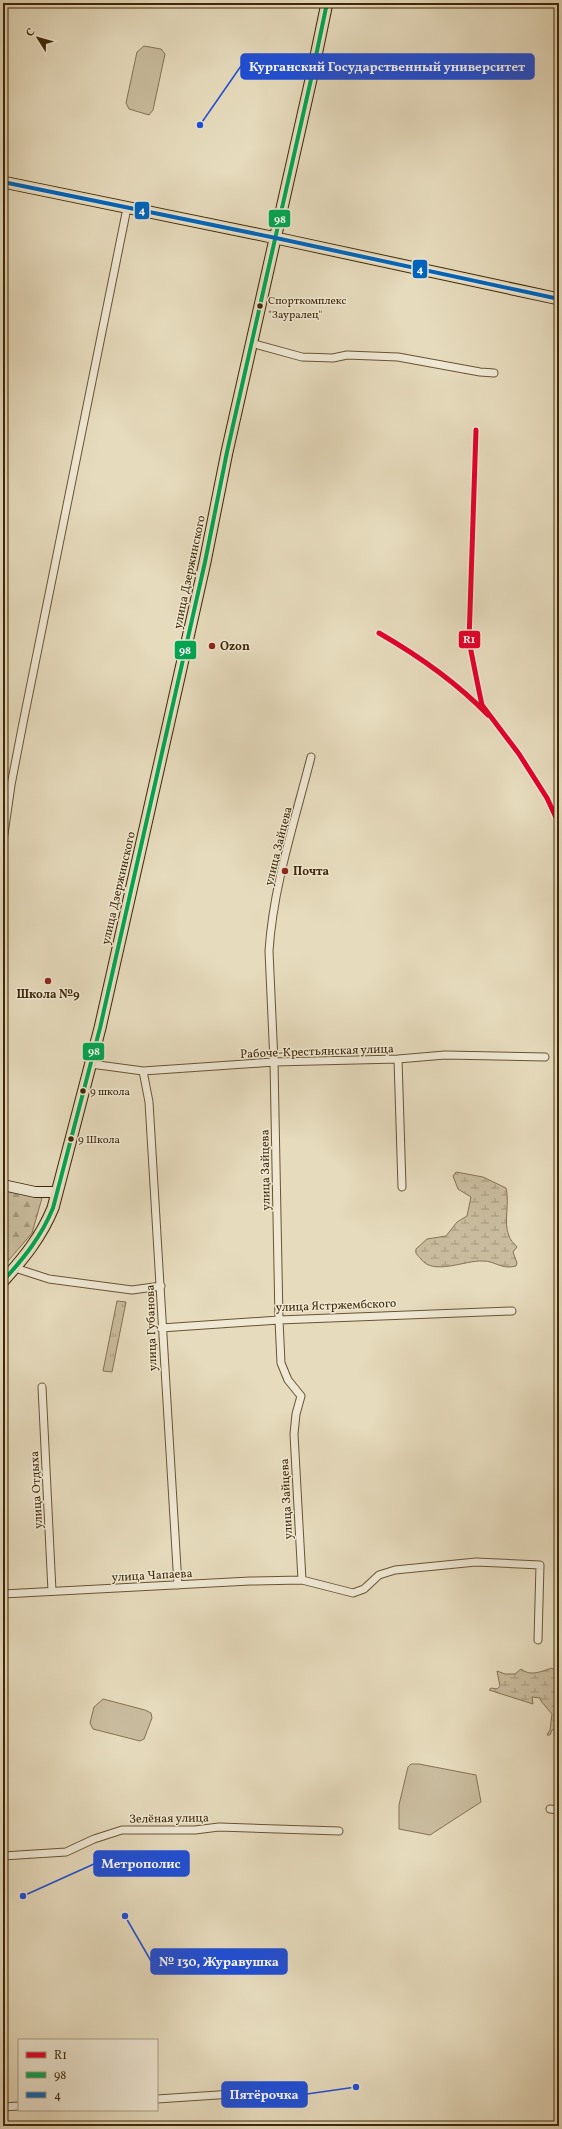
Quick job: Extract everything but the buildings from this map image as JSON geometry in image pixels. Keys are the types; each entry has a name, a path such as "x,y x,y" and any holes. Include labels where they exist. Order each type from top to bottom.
{"main road":[{"name":"улица Дзержинского","path":"3,1282 39,1238 47,1223 57,1192 91,1064 205,562 327,3"},
{"path":"3,182 276,238 559,299"},
{"path":"3,1185 35,1192 57,1192"}],"street":[{"path":"3,841 23,723 127,208"},
{"path":"252,343 302,356 333,358 346,355 398,357 480,372 494,373"},
{"name":"улица Зайцева","path":"302,1580 294,1434 296,1414 301,1396 283,1372 279,1320 274,1062 269,951 270,933 279,886 311,757"},
{"name":"Рабоче-Крестьянская улица","path":"91,1064 143,1071 274,1062 398,1059 445,1055 545,1057"},
{"path":"398,1059 402,1187"},
{"name":"улица Губанова","path":"143,1071 149,1102 178,1585"},
{"path":"15,1268 49,1279 124,1289 161,1286"},
{"name":"улица Ястржембского","path":"162,1328 279,1320 512,1311"},
{"name":"улица Отдыха","path":"42,1387 52,1591"},
{"name":"улица Чапаева","path":"3,1594 302,1580 352,1593 364,1589 379,1575 395,1570 476,1562 540,1565 538,1640"},
{"path":"550,1809 559,1810"},
{"name":"Зелёная улица","path":"3,1856 66,1852 94,1839 122,1830 194,1830 219,1827 339,1831"},
{"path":"158,2099 279,2090"},
{"path":"3,2107 18,2106"}],"green space":[{"path":"144,46 161,49 165,54 153,110 149,115 129,109 126,103 137,52"},
{"path":"456,1172 483,1177 506,1188 507,1231 511,1240 517,1247 513,1252 517,1263 516,1266 506,1267 488,1261 476,1261 441,1267 426,1264 416,1254 416,1249 427,1239 446,1236 457,1222 467,1216 471,1197 458,1189 453,1176"},
{"path":"3,1188 42,1198 32,1233 3,1267"},
{"path":"117,1301 126,1302 112,1372 103,1371"},
{"path":"552,1668 555,1671 559,1669 559,1718 556,1730 552,1730 550,1735 547,1735 550,1730 552,1714 540,1698 532,1697 533,1704 489,1690 491,1688 497,1689 500,1686 497,1671 505,1674 515,1674 521,1669 529,1673 533,1673"},
{"path":"103,1699 151,1713 152,1718 144,1739 140,1741 93,1729 90,1723 94,1707"},
{"path":"411,1764 419,1764 476,1775 481,1802 430,1835 399,1829 399,1805 408,1767"}],"transit line":[{"name":"98","path":"3,1281 31,1247 53,1208 100,1028 205,562 227,452 327,3"},
{"name":"4","path":"3,182 276,238 559,299"},
{"name":"R1","path":"476,430 469,641 479,691 482,705 519,754 547,798 559,824"},
{"name":"R1","path":"379,633 436,670 476,703 488,715"}],"place":[{"name":"Курганский Государственный университет","path":"200,125"},
{"name":"Спорткомплекс \"Зауралец\"","path":"260,306"},
{"name":"Ozon","path":"212,646"},
{"name":"Почта","path":"285,871"},
{"name":"Школа №9","path":"48,981"},
{"name":"9 школа","path":"83,1091"},
{"name":"9 Школа","path":"71,1139"},
{"name":"Метрополис","path":"23,1896"},
{"name":"№ 130, Журавушка","path":"125,1916"},
{"name":"Пятёрочка","path":"356,2087"}]}
